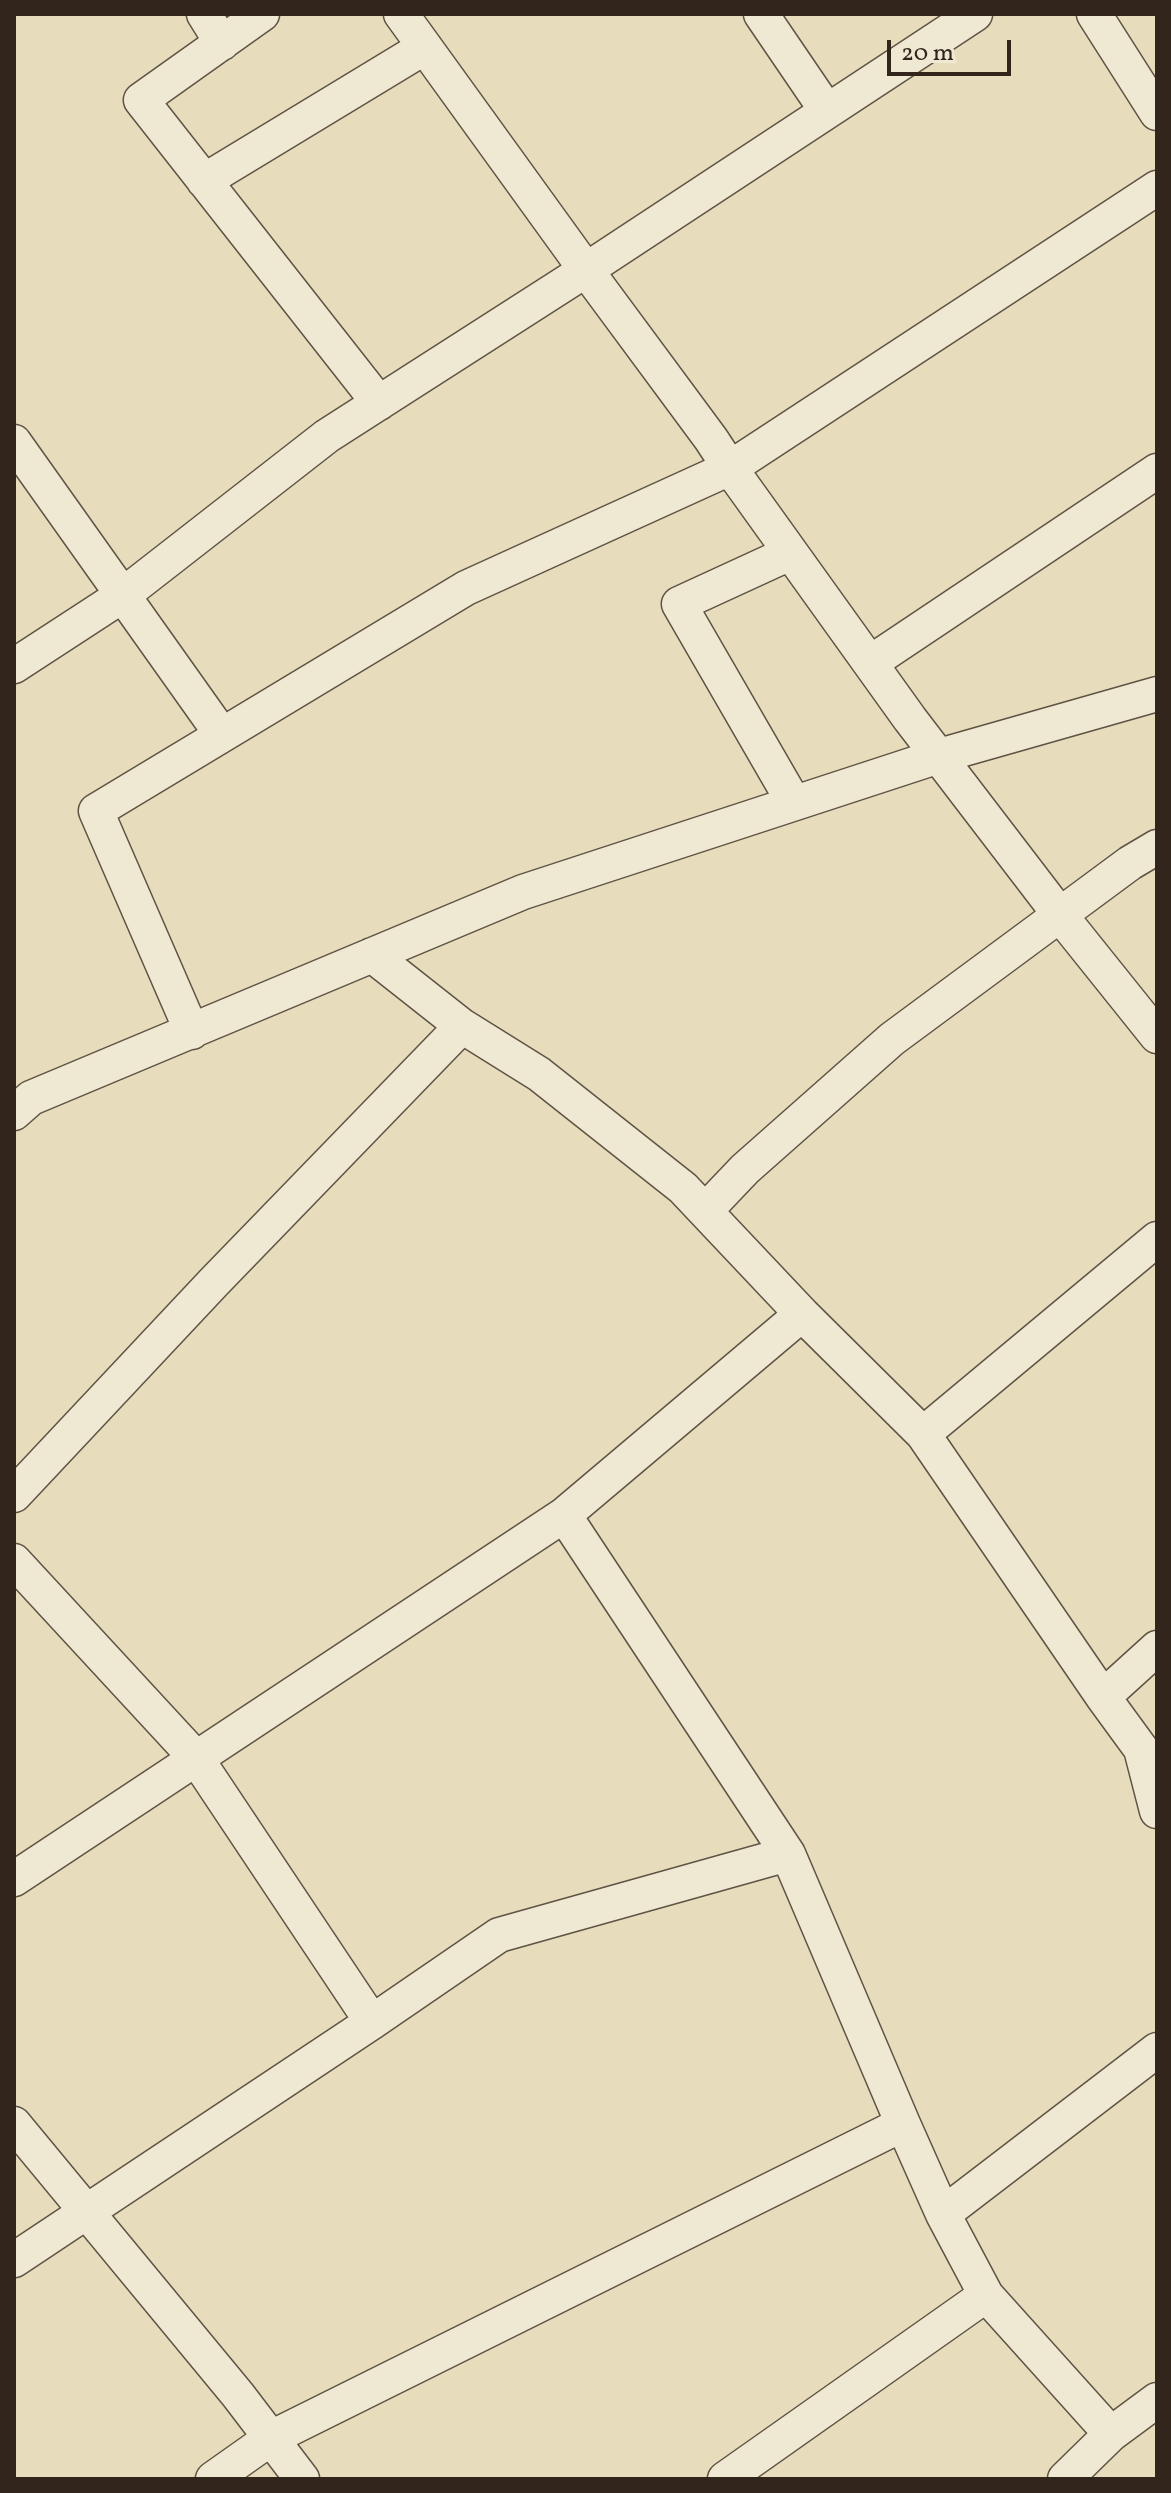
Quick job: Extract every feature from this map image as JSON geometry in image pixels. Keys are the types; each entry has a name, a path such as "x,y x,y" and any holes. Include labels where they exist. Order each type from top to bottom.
{"street":[{"path":"204,14 222,43"},
{"path":"262,14 141,100 379,403"},
{"path":"401,14 870,663 1060,915 1157,1036"},
{"path":"761,14 827,111"},
{"path":"14,666 123,595 327,436 975,14"},
{"path":"1094,14 1157,113"},
{"path":"204,181 425,47"},
{"path":"192,1032 96,811 466,588 730,468 1157,188"},
{"path":"20,462 123,595 222,735"},
{"path":"870,663 1157,471"},
{"path":"790,553 679,604 794,803"},
{"path":"14,1113 31,1098 523,892 939,756 1157,694"},
{"path":"705,1211 745,1169 892,1039 1130,863 1157,847"},
{"path":"372,955 462,1026 539,1074 683,1188 802,1314 923,1434 1141,1749 1157,1811"},
{"path":"14,1495 214,1282 462,1026"},
{"path":"923,1434 1157,1239"},
{"path":"14,1879 564,1515 802,1314"},
{"path":"564,1515 788,1854 943,2214 986,2295 1111,2434"},
{"path":"14,1561 196,1758 372,2022"},
{"path":"1103,1697 1157,1648"},
{"path":"14,2260 499,1935 788,1854"},
{"path":"943,2214 1157,2050"},
{"path":"14,2124 238,2395 302,2479"},
{"path":"213,2479 271,2438 903,2124"},
{"path":"725,2479 986,2295"},
{"path":"1065,2479 1111,2434 1157,2400"}]}
